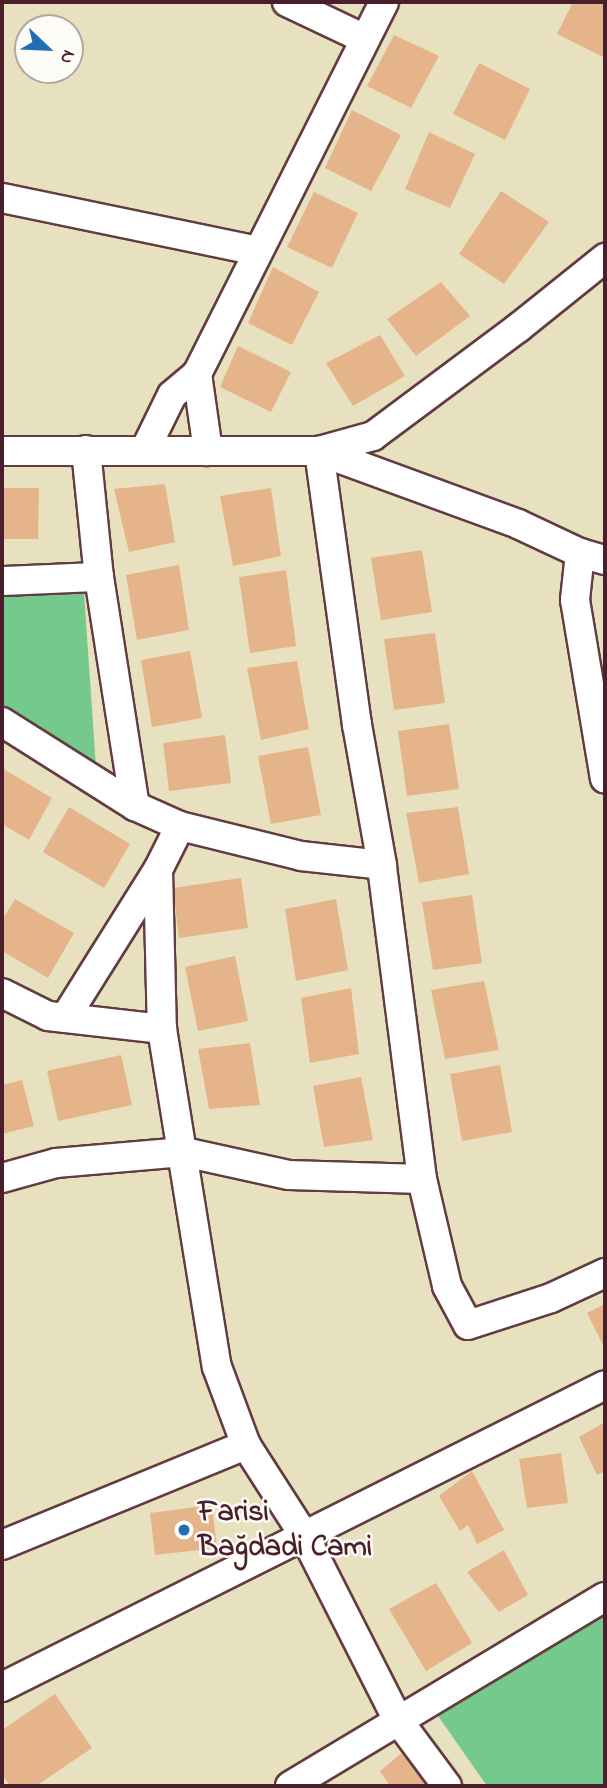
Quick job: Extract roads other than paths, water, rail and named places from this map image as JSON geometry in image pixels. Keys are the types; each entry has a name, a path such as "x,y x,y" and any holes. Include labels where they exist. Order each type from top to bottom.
{"street":[{"path":"286,2 365,39"},
{"path":"145,450 172,395 197,374 384,2"},
{"path":"2,198 258,251"},
{"path":"2,451 320,451 373,436 518,328 605,258"},
{"path":"197,374 208,451"},
{"path":"86,450 99,577 135,806"},
{"path":"320,451 518,524 593,557 575,600 605,779"},
{"path":"320,451 357,725 382,864 422,1179 447,1286 468,1325 551,1298 605,1273"},
{"path":"2,581 99,577"},
{"path":"2,722 135,806 180,826 301,856 382,864"},
{"path":"65,1018 158,870 180,826"},
{"path":"158,870 162,1029 217,1367 246,1445 305,1537 398,1720 447,1786"},
{"path":"2,993 48,1016 162,1029"},
{"path":"2,1178 56,1163 184,1152 289,1175 422,1179"},
{"path":"2,1687 605,1385"},
{"path":"2,1545 246,1445"},
{"path":"290,1786 605,1597"}],"place":[{"name":"Farisi Bağdadi Cami","path":"184,1530"}]}
